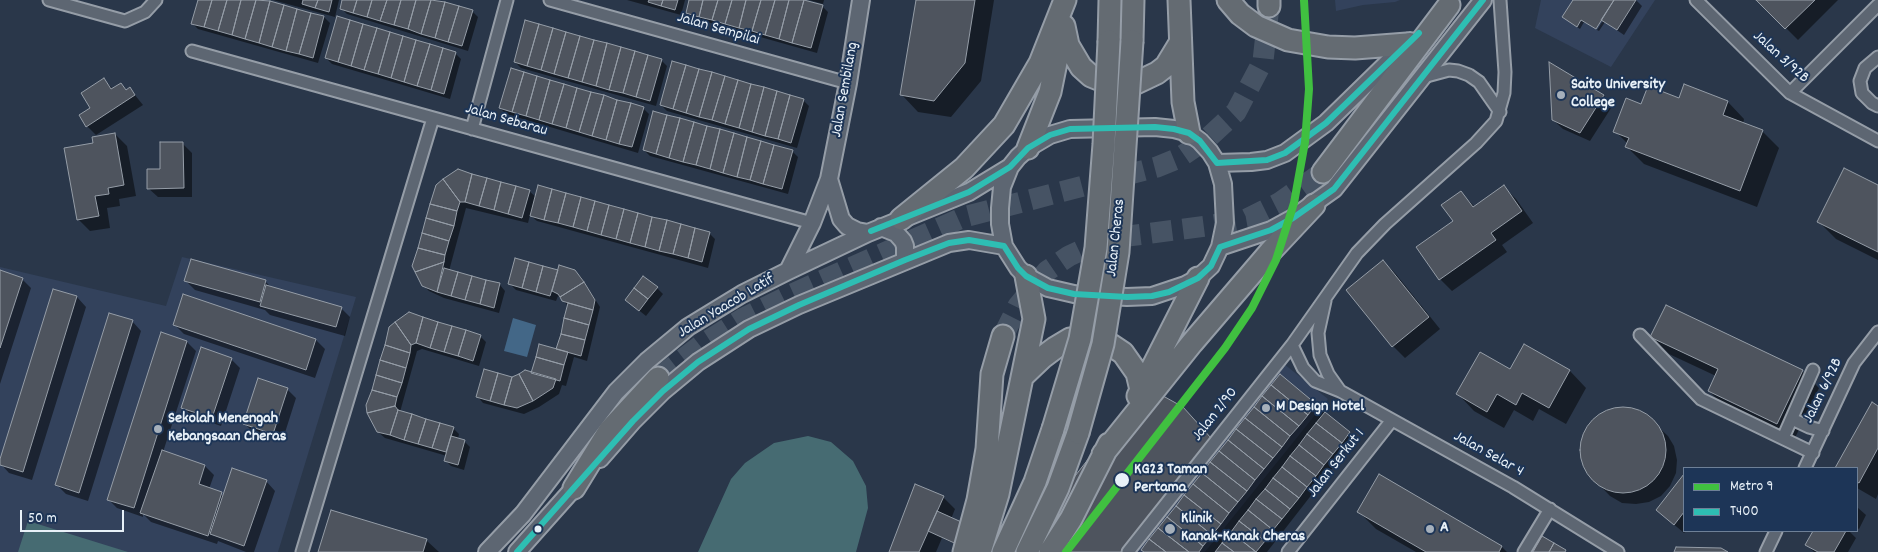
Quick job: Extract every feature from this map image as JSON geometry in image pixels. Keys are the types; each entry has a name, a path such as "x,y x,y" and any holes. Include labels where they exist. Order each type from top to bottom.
{"highway":[{"path":"1028,148 1050,92 1064,26 1066,0"},
{"path":"901,219 964,168 1004,125 1040,62 1066,0"},
{"name":"Jalan Cheras","path":"1003,552 1034,482 1053,429 1080,339 1096,248 1104,144 1110,0"},
{"name":"Jalan Cheras","path":"1027,552 1058,488 1078,433 1103,344 1118,252 1133,0"},
{"path":"1179,0 1183,102 1189,133"},
{"path":"1228,0 1240,14 1256,26 1288,40 1328,47 1355,48 1407,44"},
{"path":"1323,172 1451,2"},
{"path":"1064,26 1068,45 1081,67 1091,76 1113,85 1125,86 1157,74 1166,66 1180,44"},
{"path":"1102,454 1192,343 1314,204"},
{"path":"980,552 990,525 998,494 1034,320 1026,276"},
{"path":"1050,552 1071,520 1102,454 1141,390 1198,278"},
{"path":"964,552 978,500 986,449 992,374 1003,336"},
{"path":"1022,377 1043,357 1070,339 1097,339 1123,353 1137,374 1141,390"},
{"path":"574,488 609,431 658,378"}],"main road":[{"name":"Jalan Sembilang","path":"788,271 812,223 829,179 848,83 861,0"},
{"path":"1220,247 1271,230 1293,218 1334,189 1483,0"},
{"path":"1217,163 1267,160 1285,152 1326,123 1451,2"},
{"path":"1155,127 1174,128 1189,133 1210,152 1217,163 1223,184 1225,223 1220,247 1210,266 1198,278 1169,292 1128,298 1074,294 1048,288 1026,276 1018,268 1004,246 1000,224 1000,208 1002,187 1010,167 1028,148 1050,135 1070,129 1155,127"},
{"name":"Jalan Yaacob Latif","path":"487,552 522,514 616,392 647,360 688,327 742,294 788,271 874,230 969,192 1010,167"},
{"name":"Jalan Sembilang","path":"829,179 841,219 857,231 896,232 905,246 905,260"},
{"name":"Jalan Yaacob Latif","path":"517,552 633,421 663,391 698,362 758,325 799,305 949,243 969,240 1004,246"}],"street":[{"path":"49,0 125,21 145,12 156,0"},
{"path":"472,129 507,0"},
{"name":"Jalan Sempilai","path":"550,0 848,83"},
{"path":"1500,0 1505,72 1504,93 1500,112"},
{"name":"Jalan 3/92B","path":"1696,0 1790,93 1878,141"},
{"path":"1790,93 1878,5"},
{"name":"Jalan Sebarau","path":"192,51 812,223"},
{"path":"1878,57 1865,68 1860,81 1862,94 1878,106"},
{"path":"1422,77 1449,70 1469,75 1479,82 1500,112"},
{"name":"Jalan 2/90","path":"1128,552 1292,344 1357,253 1373,235 1487,132 1496,121 1500,112"},
{"path":"302,552 433,118"},
{"name":"Jalan Selar 4","path":"1325,297 1318,333 1320,355 1328,374 1340,390"},
{"name":"Jalan 6/92B","path":"1806,467 1854,363 1878,332"},
{"path":"1640,335 1701,399 1813,453"},
{"name":"Jalan Selar 4","path":"1292,344 1303,368 1315,381 1340,390 1550,509 1618,552"},
{"path":"1783,438 1813,370"},
{"path":"1792,419 1823,431"},
{"name":"Jalan Serkut 1","path":"1288,552 1392,420"},
{"path":"1524,552 1550,509"},
{"path":"1766,552 1776,532"}],"shaded area":[{"path":"1335,0 1400,0 1336,11"},
{"path":"1541,0 1655,0 1611,67 1535,28"},
{"name":"Sekolah Menengah Kebangsaan Cheras","path":"182,257 356,297 278,552 0,552 0,267 166,306"},
{"path":"513,318 536,325 527,357 504,351"},
{"path":"1284,364 1328,399 1205,552 1134,552"}],"green space":[{"path":"808,436 831,442 853,461 866,486 868,508 856,552 698,552 731,479 745,463 774,443"},
{"path":"28,521 128,552 18,552"}],"building":[{"path":"198,0 212,0 204,27 191,24"},
{"path":"212,0 227,0 218,31 204,27"},
{"path":"227,0 241,0 232,35 218,31"},
{"path":"241,0 256,0 245,39 232,35"},
{"path":"256,0 270,1 259,43 245,39"},
{"path":"303,0 318,0 315,8 302,4"},
{"path":"318,0 332,0 329,12 315,8"},
{"path":"342,0 357,0 353,13 340,9"},
{"path":"357,0 372,0 367,17 353,13"},
{"path":"372,0 387,0 380,21 367,17"},
{"path":"387,0 401,0 394,25 380,21"},
{"path":"401,0 416,0 408,29 394,25"},
{"path":"416,0 431,0 421,34 408,29"},
{"path":"431,0 445,2 435,38 421,34"},
{"path":"649,0 663,0 661,6 648,2"},
{"path":"663,0 678,0 675,10 661,6"},
{"path":"689,0 703,0 699,17 686,13"},
{"path":"703,0 718,0 712,20 699,17"},
{"path":"718,0 732,0 725,24 712,20"},
{"path":"732,0 746,0 739,28 725,24"},
{"path":"746,0 761,0 752,31 739,28"},
{"path":"761,0 775,0 765,35 752,31"},
{"path":"775,0 789,0 779,39 765,35"},
{"path":"789,0 804,0 792,43 779,39"},
{"path":"804,0 823,5 811,48 792,43"},
{"path":"916,0 975,0 965,63 934,101 900,95"},
{"path":"1573,0 1614,0 1596,29 1581,20 1577,27 1562,17"},
{"path":"1614,0 1636,0 1617,30 1601,20"},
{"path":"1756,0 1815,0 1785,29"},
{"path":"270,1 284,5 272,47 259,43"},
{"path":"445,2 459,6 448,42 435,38"},
{"path":"284,5 297,9 286,51 272,47"},
{"path":"459,6 473,10 462,46 448,42"},
{"path":"297,9 311,13 299,54 286,51"},
{"path":"311,13 324,16 313,58 299,54"},
{"path":"337,16 350,20 338,62 325,58"},
{"path":"350,20 363,24 351,66 338,62"},
{"path":"525,20 539,24 527,66 514,62"},
{"path":"363,24 377,28 364,70 351,66"},
{"path":"539,24 553,28 541,70 527,66"},
{"path":"377,28 390,32 378,74 364,70"},
{"path":"553,28 566,32 554,74 541,70"},
{"path":"390,32 403,36 391,78 378,74"},
{"path":"566,32 580,36 568,78 554,74"},
{"path":"403,36 416,40 404,82 391,78"},
{"path":"580,36 594,40 582,82 568,78"},
{"path":"416,40 430,44 417,86 404,82"},
{"path":"594,40 607,43 596,86 582,82"},
{"path":"607,43 621,47 609,90 596,86"},
{"path":"430,44 443,48 431,90 417,86"},
{"path":"621,47 635,51 623,93 609,90"},
{"path":"443,48 456,52 444,94 431,90"},
{"path":"635,51 648,55 636,97 623,93"},
{"path":"648,55 662,59 650,101 636,97"},
{"path":"672,61 686,65 673,109 660,105"},
{"path":"1549,62 1604,95 1580,133 1552,120"},
{"path":"686,65 699,69 686,113 673,109"},
{"path":"511,68 524,72 512,112 499,108"},
{"path":"699,69 712,72 699,117 686,113"},
{"path":"524,72 537,76 526,116 512,112"},
{"path":"712,72 725,76 712,120 699,117"},
{"path":"537,76 550,80 539,120 526,116"},
{"path":"725,76 738,80 725,124 712,120"},
{"path":"104,78 111,89 121,83 126,90 130,87 135,95 86,127 79,115 90,108 81,93"},
{"path":"550,80 564,84 552,124 539,120"},
{"path":"738,80 751,84 739,128 725,124"},
{"path":"564,84 577,88 566,128 552,124"},
{"path":"751,84 764,87 752,132 739,128"},
{"path":"1684,84 1728,101 1723,115 1763,130 1740,191 1625,147 1629,138 1613,132 1626,98 1641,104 1648,86 1679,98"},
{"path":"764,87 777,91 765,136 752,132"},
{"path":"577,88 591,92 579,132 566,128"},
{"path":"777,91 790,95 778,139 765,136"},
{"path":"591,92 604,95 592,136 579,132"},
{"path":"604,95 617,100 606,140 592,136"},
{"path":"790,95 804,99 791,143 778,139"},
{"path":"617,100 631,103 619,144 606,140"},
{"path":"631,103 644,107 632,147 619,144"},
{"path":"653,111 667,115 656,154 643,150"},
{"path":"667,115 680,118 669,158 656,154"},
{"path":"680,118 694,122 683,162 669,158"},
{"path":"694,122 707,126 696,165 683,162"},
{"path":"707,126 720,129 710,169 696,165"},
{"path":"720,129 734,133 723,173 710,169"},
{"path":"115,133 124,185 108,188 109,194 95,196 99,216 77,220 64,148 93,143 92,137"},
{"path":"734,133 747,137 737,177 723,173"},
{"path":"747,137 761,141 750,180 737,177"},
{"path":"761,141 774,145 763,184 750,180"},
{"path":"160,142 183,142 184,188 147,189 147,169 160,169"},
{"path":"774,145 793,150 782,189 763,184"},
{"path":"1844,168 1878,185 1878,252 1817,222"},
{"path":"458,169 472,174 465,202 460,202 443,179"},
{"path":"472,174 487,178 479,206 465,202"},
{"path":"487,178 501,182 494,210 479,206"},
{"path":"443,179 460,202 457,211 430,204 436,185"},
{"path":"501,182 516,186 508,214 494,210"},
{"path":"538,185 552,189 544,220 530,216"},
{"path":"1504,185 1522,211 1491,233 1496,240 1439,280 1416,247 1453,221 1441,205 1461,191 1473,207"},
{"path":"516,186 530,190 522,218 508,214"},
{"path":"552,189 566,193 558,223 544,220"},
{"path":"566,193 581,197 573,227 558,223"},
{"path":"581,197 595,201 587,231 573,227"},
{"path":"595,201 609,205 601,235 587,231"},
{"path":"430,204 457,211 454,226 426,218"},
{"path":"609,205 624,209 616,239 601,235"},
{"path":"624,209 638,213 630,243 616,239"},
{"path":"638,213 652,217 645,247 630,243"},
{"path":"652,217 667,220 659,251 645,247"},
{"path":"426,218 454,226 449,241 422,233"},
{"path":"667,220 681,224 673,254 659,251"},
{"path":"681,224 695,228 688,258 673,254"},
{"path":"695,228 710,232 702,262 688,258"},
{"path":"422,233 449,241 445,255 418,248"},
{"path":"418,248 445,255 444,262 415,272 412,266"},
{"path":"515,258 529,262 522,288 508,284"},
{"path":"191,259 266,280 260,302 184,281"},
{"path":"1383,260 1429,317 1392,347 1346,290"},
{"path":"444,262 437,292 422,286 415,272"},
{"path":"529,262 543,266 536,292 522,288"},
{"path":"559,265 575,270 584,282 560,297 552,291"},
{"path":"543,266 558,270 550,296 536,292"},
{"path":"444,268 458,272 451,296 437,292"},
{"path":"0,270 23,278 0,348"},
{"path":"458,272 472,276 465,300 451,296"},
{"path":"472,276 486,280 480,304 465,300"},
{"path":"643,276 658,287 648,299 634,288"},
{"path":"486,280 500,283 494,308 480,304"},
{"path":"584,282 595,300 593,310 562,301 560,297"},
{"path":"266,285 342,307 336,327 260,306"},
{"path":"634,288 648,299 639,311 625,300"},
{"path":"53,289 77,296 23,472 0,465 0,459"},
{"path":"183,294 316,339 306,370 173,325"},
{"path":"568,303 593,310 589,325 564,318"},
{"path":"1666,305 1803,370 1777,424 1708,391 1718,369 1650,337"},
{"path":"409,312 423,317 416,343 411,345 395,322"},
{"path":"109,313 133,320 79,493 55,485"},
{"path":"423,317 438,322 430,348 416,343"},
{"path":"564,318 589,325 585,340 561,334"},
{"path":"395,322 411,345 410,353 385,345 389,327"},
{"path":"438,322 452,326 444,352 430,348"},
{"path":"452,326 466,330 458,356 444,352"},
{"path":"466,330 481,335 473,361 458,356"},
{"path":"161,332 187,341 134,508 107,500"},
{"path":"561,334 585,340 581,356 556,349"},
{"path":"539,344 568,352 564,365 536,357"},
{"path":"1524,344 1570,370 1549,408 1522,393 1516,405 1497,394 1487,412 1456,394 1480,352 1510,369"},
{"path":"385,345 410,353 406,368 380,360"},
{"path":"201,347 232,358 212,418 181,408"},
{"path":"536,357 564,365 560,381 531,373"},
{"path":"380,360 406,368 402,383 376,375"},
{"path":"484,369 498,373 490,401 476,397"},
{"path":"525,370 556,379 553,388 533,401 519,374"},
{"path":"498,373 512,377 504,405 490,401"},
{"path":"519,374 533,401 517,408 504,405 512,377"},
{"path":"1280,374 1316,404 1308,415 1271,385"},
{"path":"376,375 402,383 397,397 372,390"},
{"path":"258,378 288,388 273,434 243,424"},
{"path":"1271,385 1308,415 1299,426 1262,396"},
{"name":"KG23 Taman Pertama","path":"1145,386 1183,407 1211,438 1121,552 1016,552"},
{"path":"372,390 397,397 395,406 367,413 366,405"},
{"path":"1262,396 1299,426 1290,436 1254,407"},
{"path":"1872,402 1878,406 1878,448 1859,483 1858,467 1836,467"},
{"path":"395,406 398,410 390,435 377,432 367,413"},
{"path":"1254,407 1290,436 1282,447 1245,418"},
{"path":"1623,407 1639,410 1647,414 1659,426 1663,434 1666,450 1663,466 1659,474 1647,486 1639,490 1623,493 1607,490 1599,486 1587,474 1583,466 1580,450 1583,434 1587,426 1599,414 1607,410"},
{"path":"398,410 412,414 404,440 390,435"},
{"path":"1325,412 1350,432 1342,443 1316,423"},
{"path":"412,414 426,419 418,444 404,440"},
{"path":"1245,418 1282,447 1273,458 1236,429"},
{"path":"426,419 440,423 432,448 418,444"},
{"path":"440,423 454,427 446,452 432,448"},
{"path":"1316,423 1342,443 1333,454 1307,434"},
{"path":"1236,429 1273,458 1264,469 1228,440"},
{"path":"1307,434 1333,454 1324,465 1299,445"},
{"path":"451,436 465,440 458,465 444,461"},
{"path":"1228,440 1264,469 1255,480 1219,451"},
{"path":"1299,445 1324,465 1316,476 1290,456"},
{"path":"162,450 205,465 199,484 222,492 208,536 140,513"},
{"path":"1219,451 1255,480 1247,491 1210,462"},
{"path":"1290,456 1316,476 1307,487 1282,467"},
{"path":"1210,462 1247,491 1238,502 1202,473"},
{"path":"1282,467 1307,487 1299,498 1273,478"},
{"path":"232,468 267,480 244,546 210,534"},
{"path":"1202,473 1238,502 1229,513 1193,484"},
{"name":"A","path":"1379,474 1502,546 1499,552 1426,552 1357,512"},
{"path":"1683,475 1683,513 1674,525 1656,510"},
{"path":"1273,478 1299,498 1290,509 1265,489"},
{"path":"915,484 944,496 919,552 889,552"},
{"path":"1193,484 1229,513 1221,524 1184,495"},
{"path":"1265,489 1290,509 1282,519 1256,499"},
{"path":"1184,495 1221,524 1212,535 1176,506"},
{"path":"1256,499 1282,519 1273,530 1248,510"},
{"path":"1176,506 1212,535 1203,546 1167,517"},
{"path":"331,510 427,539 423,552 318,552"},
{"path":"1248,510 1273,530 1265,541 1239,521"},
{"path":"937,511 1019,548 1016,552 974,552 928,531"},
{"path":"1167,517 1203,546 1199,552 1189,552 1158,528"},
{"path":"1239,521 1265,541 1256,552 1231,532"},
{"path":"1158,528 1189,552 1166,552 1149,539"},
{"path":"1231,532 1256,552 1234,552 1222,543"},
{"path":"1812,532 1845,532 1834,552 1818,552 1805,545"},
{"path":"1542,536 1554,543 1549,552 1533,552"},
{"path":"1149,539 1166,552 1144,552 1141,550"},
{"path":"1222,543 1234,552 1215,552"},
{"path":"1554,543 1566,550 1565,552 1549,552"},
{"path":"1676,547 1721,548 1728,552 1674,552"}],"tunnel":[{"path":"658,378 701,345 742,319 790,295 964,217 1157,167 1179,158 1208,138 1236,112 1263,61 1269,6"},
{"path":"1003,336 1018,306 1047,271 1069,256 1105,239 1247,219 1279,203 1323,172"}],"metro line":[{"name":"9","path":"1066,552 1225,348 1252,308 1276,260 1294,203 1305,142 1309,89 1304,0"}],"transit line":[{"name":"T400","path":"517,552 633,421 663,391 698,362 749,329 799,305 905,260 949,243 969,240 1004,246 1018,268 1026,276 1048,288 1074,294 1127,297 1152,296 1169,292 1198,278 1211,266 1220,247 1271,230 1293,218 1334,189 1483,0"},
{"name":"T400","path":"871,231 969,192 1010,167 1028,148 1050,135 1070,129 1155,127 1174,129 1189,133 1200,141 1217,163 1267,160 1285,153 1326,123 1419,33"}],"place":[{"name":"Saito University College","path":"1561,95"},
{"name":"M Design Hotel","path":"1266,408"},
{"name":"Sekolah Menengah Kebangsaan Cheras","path":"158,429"},
{"name":"KG23 Taman Pertama","path":"1122,480"},
{"name":"Klinik Kanak-Kanak Cheras","path":"1170,529"},
{"name":"A","path":"1430,529"}]}
